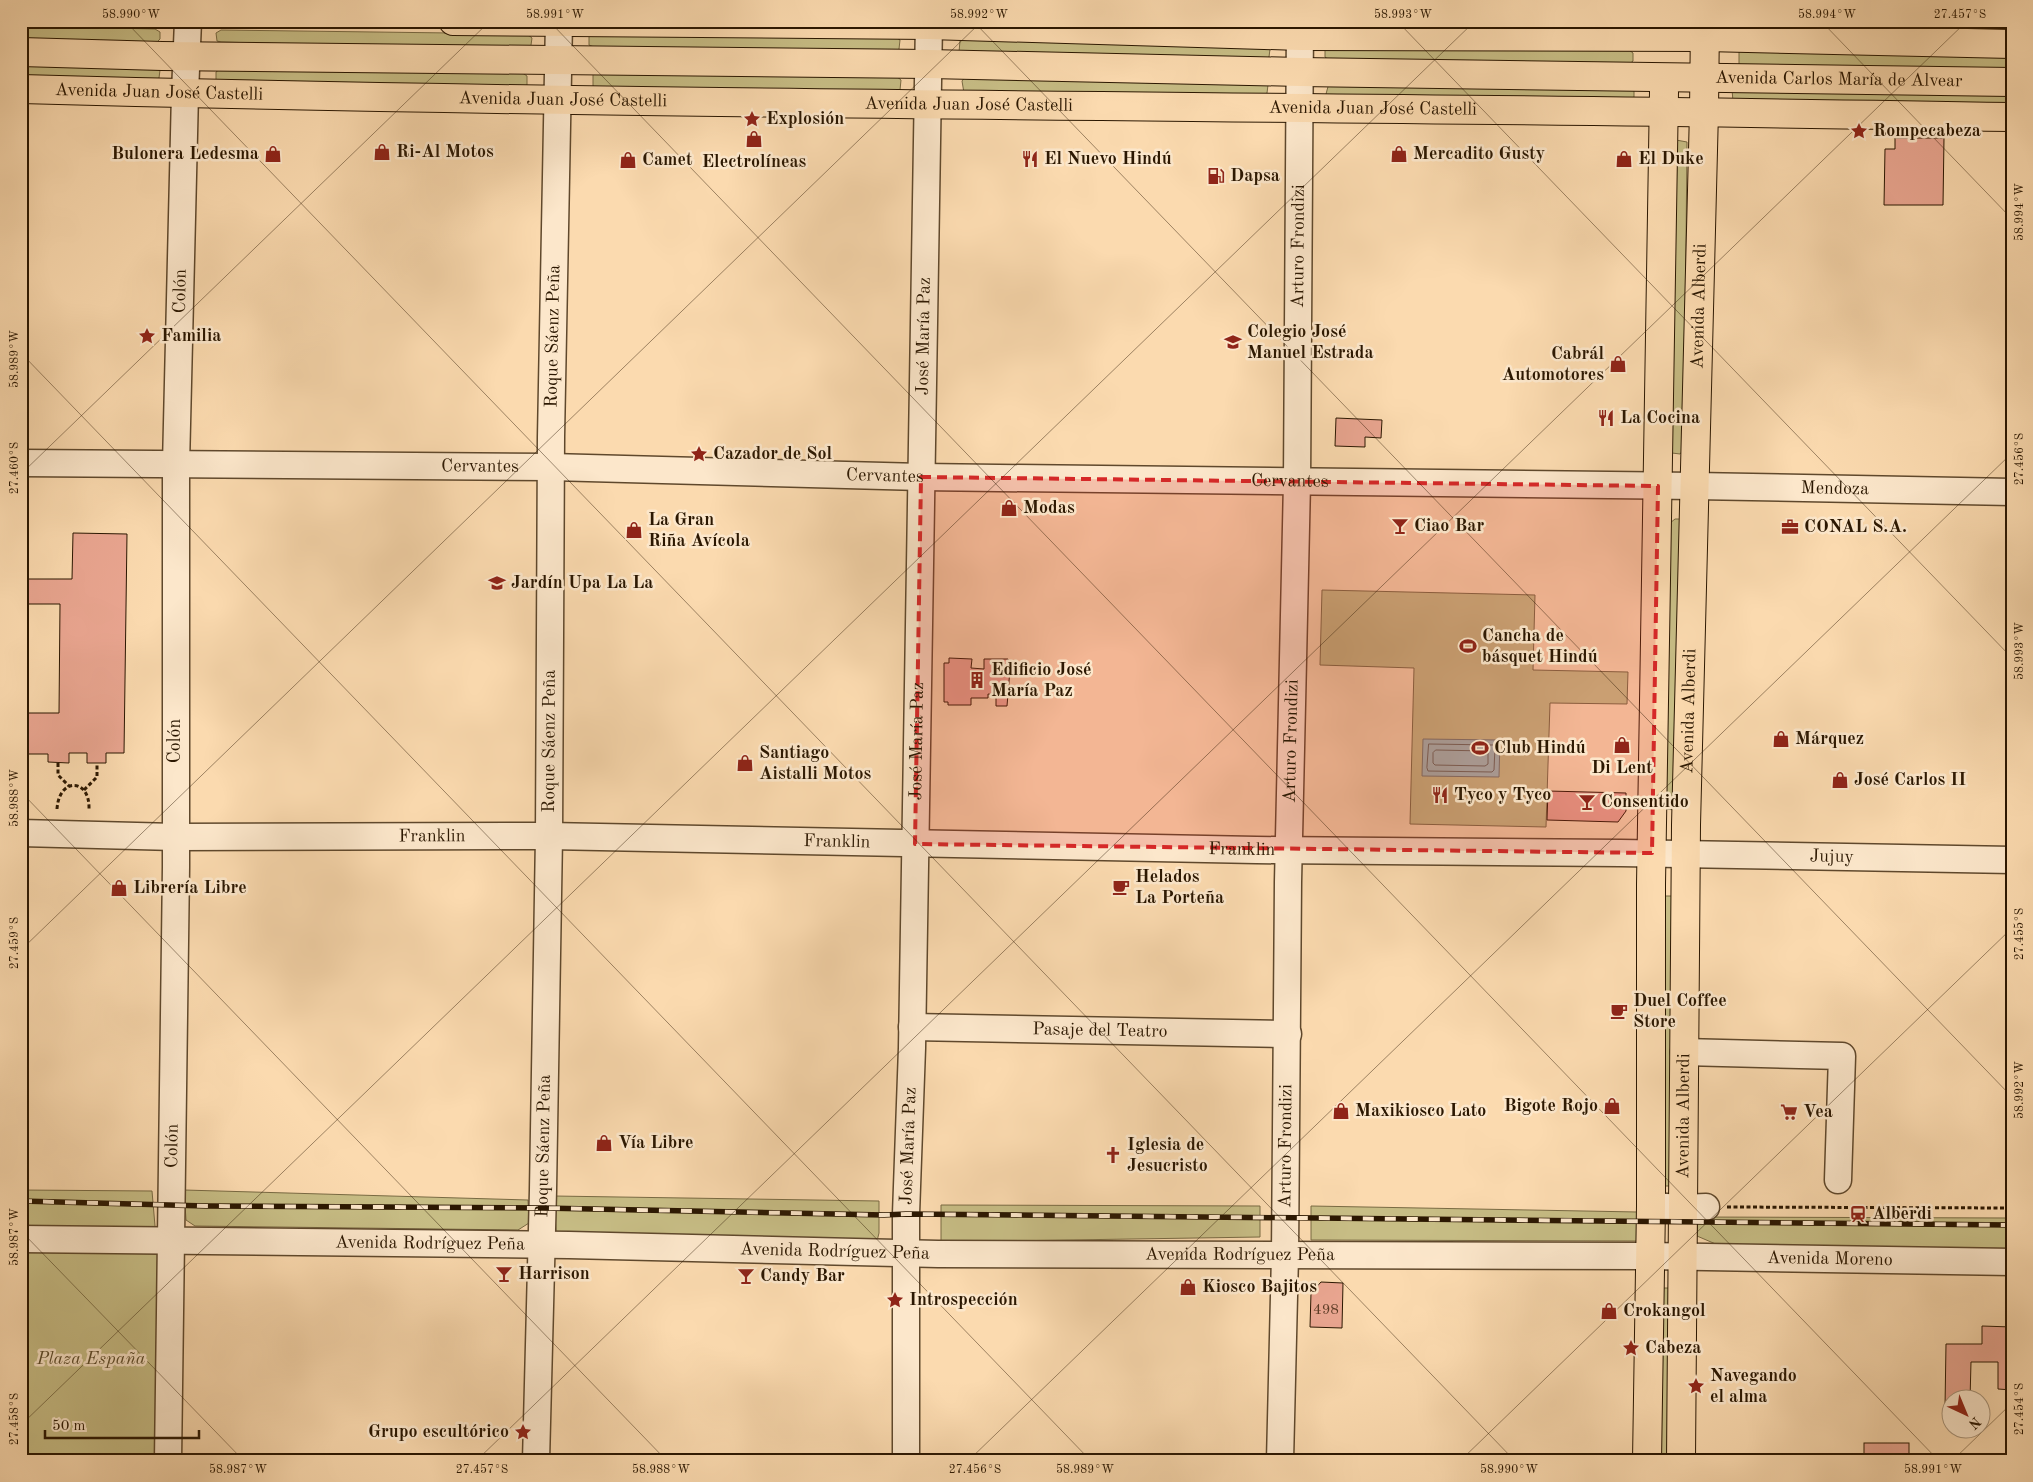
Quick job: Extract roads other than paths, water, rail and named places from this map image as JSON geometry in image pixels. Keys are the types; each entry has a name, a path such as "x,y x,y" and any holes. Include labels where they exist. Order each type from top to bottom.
{"main road":[{"path":"453,21 929,23 1300,29 1705,29 2012,44"},
{"name":"Avenida Alberdi","path":"1681,1461 1682,1257 1694,1207 1684,1052 1685,854 1705,29"},
{"name":"Avenida Alberdi","path":"1647,1461 1652,853 1665,30"},
{"name":"Avenida Juan José Castelli","path":"21,52 929,64 1664,77"},
{"name":"Avenida Carlos María de Alvear","path":"1664,77 2012,82"},
{"name":"Avenida Juan José Castelli","path":"21,89 557,99 1299,109 1704,111"},
{"name":"Avenida Carlos María de Alvear","path":"1704,111 2012,117"}],"street":[{"name":"Colón","path":"168,1461 176,837 176,465 184,93 188,21"},
{"name":"Roque Sáenz Peña","path":"536,1461 542,1245 549,836 551,467 559,22"},
{"name":"José María Paz","path":"906,1461 906,1253 916,844 929,23"},
{"name":"Arturo Frondizi","path":"1280,1461 1285,1255 1289,851 1297,482 1300,29"},
{"name":"Cervantes","path":"21,463 551,467 921,477 1658,486"},
{"name":"Mendoza","path":"1658,486 2012,492"},
{"name":"Franklin","path":"21,833 176,837 549,836 1289,851 1652,853"},
{"name":"Jujuy","path":"1652,853 2012,860"},
{"name":"Pasaje del Teatro","path":"912,1027 1288,1034"},
{"path":"1684,1052 1842,1056 1838,1180"},
{"path":"1650,1206 1694,1207"},
{"name":"Avenida Rodríguez Peña","path":"21,1239 542,1245 906,1253 1648,1256"},
{"name":"Avenida Moreno","path":"1648,1256 2012,1262"}],"water":[{"path":"1423,739 1500,740 1499,777 1422,776"}],"railway":[{"path":"21,1201 206,1206 542,1208 884,1215 2012,1225"}],"place":[{"name":"Explosión","path":"752,119"},
{"name":"Rompecabeza","path":"1859,131"},
{"name":"Electrolíneas","path":"754,139"},
{"name":"Ri-Al Motos","path":"382,152"},
{"name":"Bulonera Ledesma","path":"273,154"},
{"name":"Mercadito Gusty","path":"1399,154"},
{"name":"El Nuevo Hindú","path":"1030,159"},
{"name":"El Duke","path":"1624,159"},
{"name":"Camet","path":"628,160"},
{"name":"Dapsa","path":"1216,176"},
{"name":"Familia","path":"147,336"},
{"name":"Colegio José Manuel Estrada","path":"1233,342"},
{"name":"Cabrál Automotores","path":"1618,364"},
{"name":"La Cocina","path":"1606,418"},
{"name":"Cazador de Sol","path":"699,454"},
{"name":"Modas","path":"1009,508"},
{"name":"Ciao Bar","path":"1400,526"},
{"name":"CONAL S.A.","path":"1790,527"},
{"name":"La Gran Riña Avícola","path":"634,530"},
{"name":"Jardín Upa La La","path":"497,583"},
{"name":"Cancha de básquet Hindú","path":"1468,646"},
{"name":"Edificio José María Paz","path":"977,680"},
{"name":"Márquez","path":"1781,739"},
{"name":"Di Lent","path":"1622,745"},
{"name":"Club Hindú","path":"1480,748"},
{"name":"Santiago Aistalli Motos","path":"745,763"},
{"name":"José Carlos II","path":"1840,780"},
{"name":"Tyco y Tyco","path":"1440,795"},
{"name":"Consentido","path":"1587,802"},
{"name":"Helados La Porteña","path":"1121,887"},
{"name":"Librería Libre","path":"119,888"},
{"name":"Duel Coffee Store","path":"1619,1011"},
{"name":"Bigote Rojo","path":"1612,1106"},
{"name":"Maxikiosco Lato","path":"1341,1111"},
{"name":"Vea","path":"1789,1112"},
{"name":"Vía Libre","path":"604,1143"},
{"name":"Iglesia de Jesucristo","path":"1113,1155"},
{"name":"Alberdi","path":"1858,1214"},
{"name":"Harrison","path":"504,1274"},
{"name":"Candy Bar","path":"746,1276"},
{"name":"Kiosco Bajitos","path":"1188,1287"},
{"name":"Introspección","path":"895,1300"},
{"name":"Crokangol","path":"1609,1311"},
{"name":"Cabeza","path":"1631,1348"},
{"name":"Navegando el alma","path":"1696,1386"},
{"name":"Grupo escultórico","path":"523,1432"}],"park label":[{"name":"Plaza España","path":"91,1359"}]}
